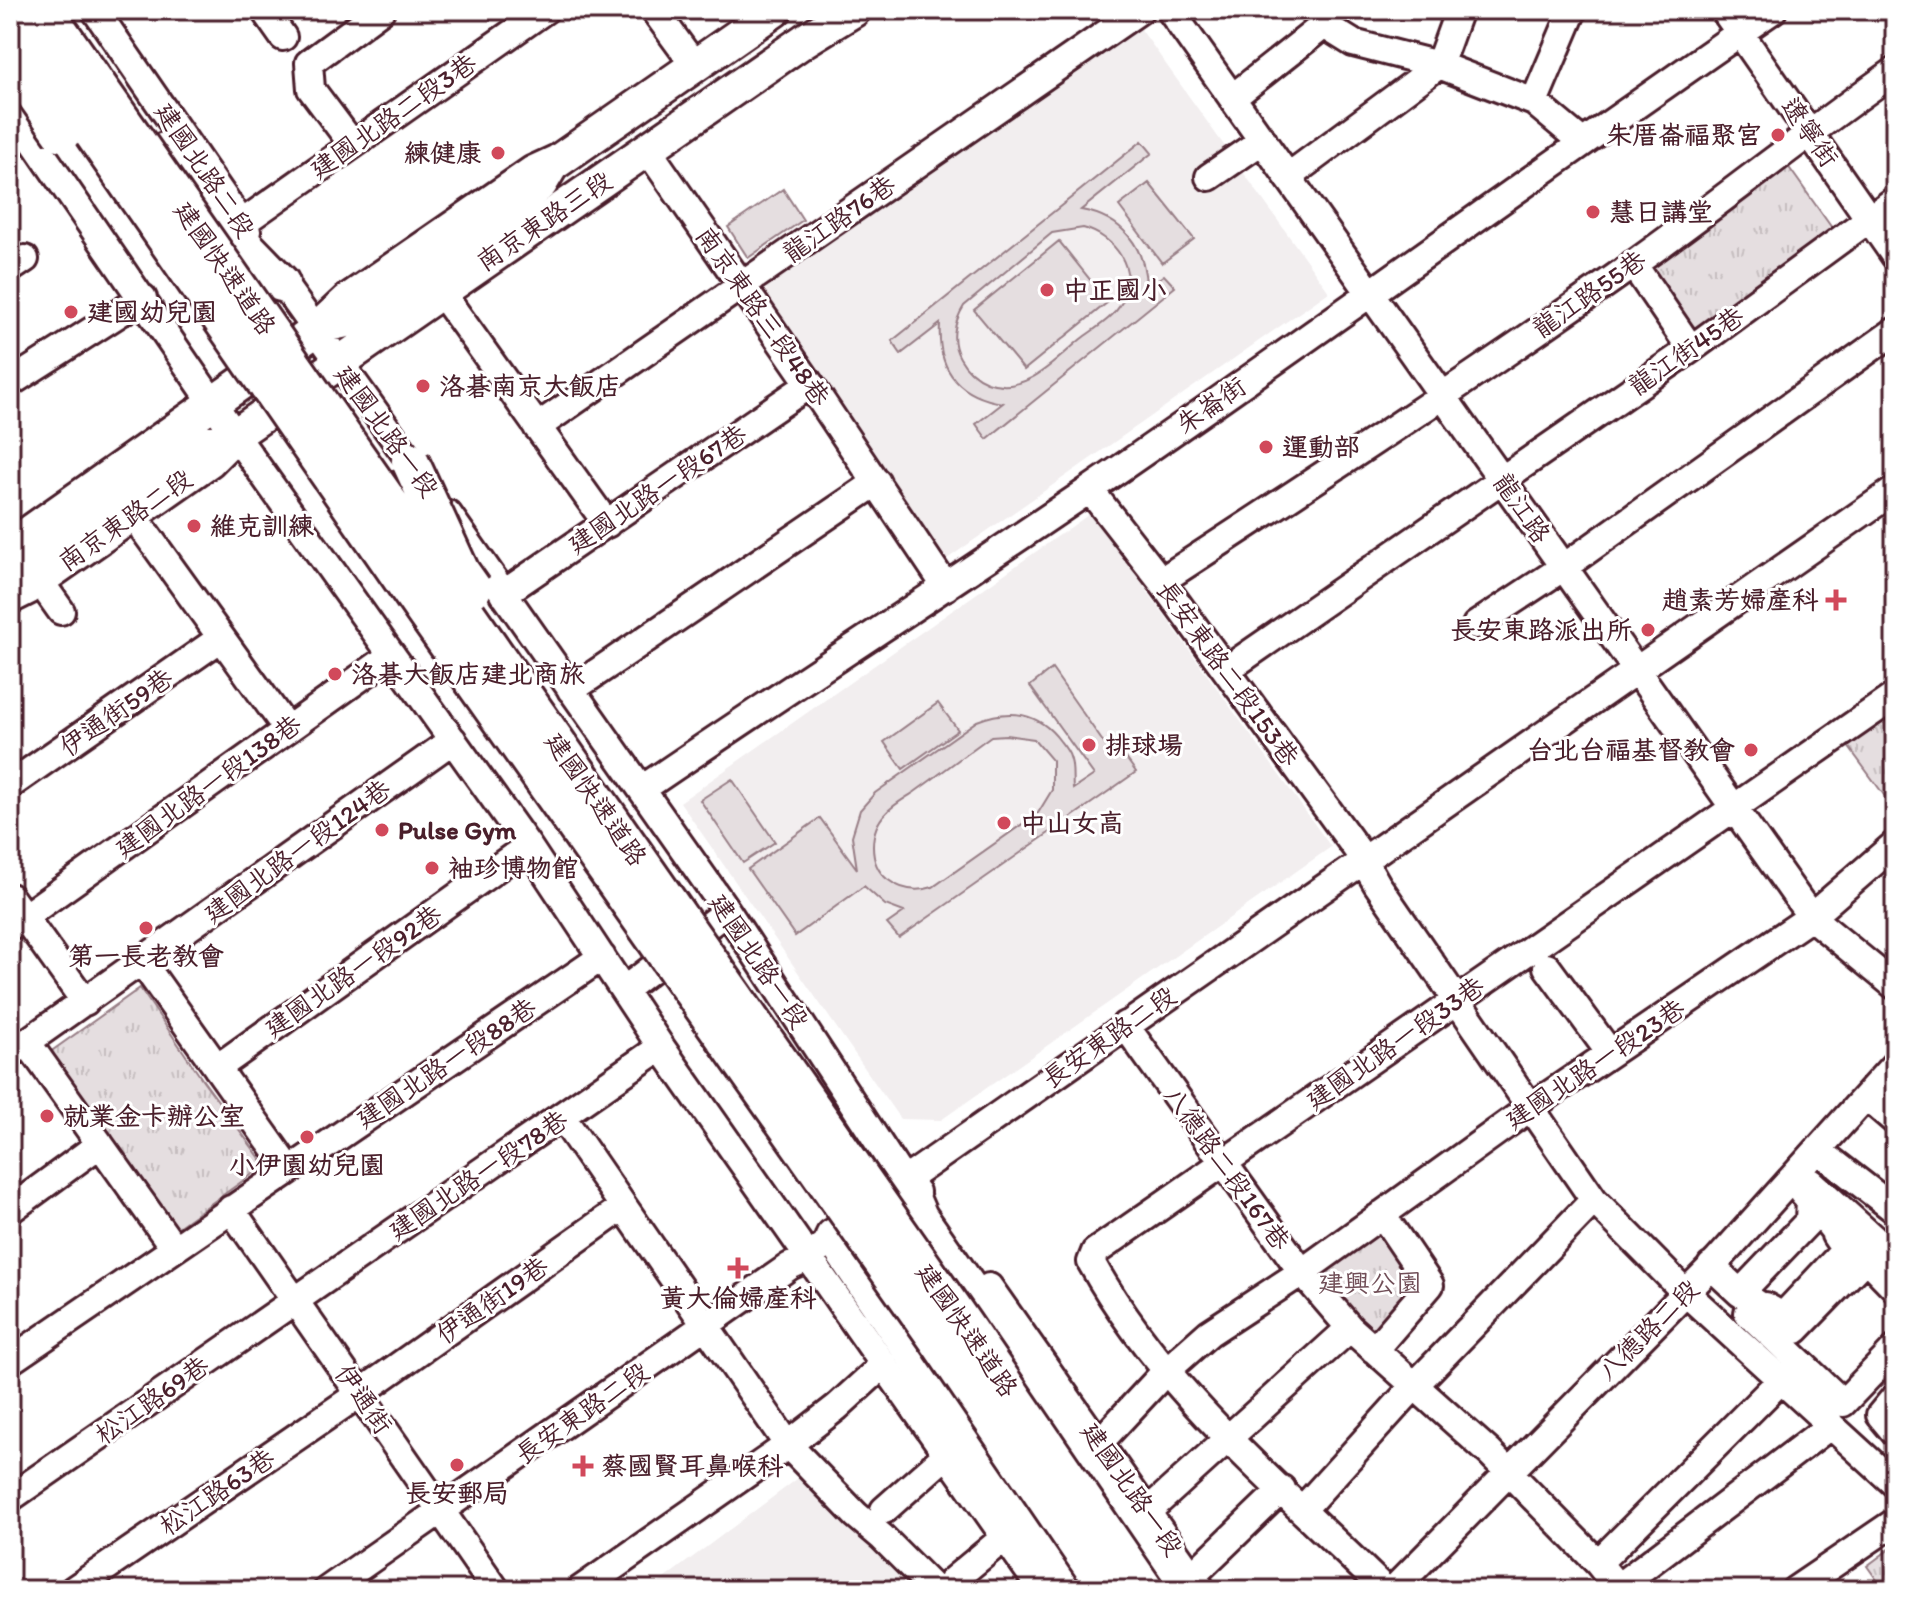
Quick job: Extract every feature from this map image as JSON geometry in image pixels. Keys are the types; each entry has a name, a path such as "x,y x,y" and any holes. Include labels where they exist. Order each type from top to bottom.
{"highway":[{"name":"建國快速道路","path":"45,10 1145,1590"},
{"path":"65,10 198,198 281,283"},
{"name":"建國快速道路","path":"10,14 425,613 927,1325 1108,1590"},
{"path":"10,59 321,504 425,613"},
{"path":"410,461 461,572 731,953 852,1165"},
{"path":"913,1195 919,1217 1190,1586"},
{"path":"822,1247 941,1396 1074,1590"}],"main road":[{"name":"南京東路三段","path":"212,402 315,331 347,301 534,172 558,161 775,10"},
{"name":"南京東路三段","path":"235,435 805,40 854,10"},
{"name":"南京東路二段","path":"10,546 212,402"},
{"name":"南京東路二段","path":"10,597 209,461 235,435"}],"street":[{"name":"建國北路二段","path":"95,10 315,331"},
{"path":"264,10 283,37"},
{"path":"353,145 311,89 309,63 381,10"},
{"name":"建國北路二段3巷","path":"242,223 545,10"},
{"path":"654,10 695,66"},
{"path":"805,40 825,10"},
{"name":"龍江路76巷","path":"537,427 1140,10"},
{"name":"龍江路","path":"1170,10 1811,917 1895,986"},
{"path":"1289,176 1439,65 1459,10"},
{"path":"1534,102 1573,10"},
{"name":"遼寧街","path":"1724,10 1895,256"},
{"name":"朱崙街","path":"642,789 1090,490 1773,10"},
{"path":"1232,98 1328,18 1353,43 1439,65 1534,102 1582,142"},
{"name":"龍江路55巷","path":"1161,581 1443,396 1633,264 1810,130 1895,71"},
{"path":"10,107 235,435 528,846 661,1047 822,1247 1057,1590"},
{"path":"1209,177 1263,140"},
{"name":"南京東路三段48巷","path":"648,150 946,587"},
{"name":"龍江街45巷","path":"1226,670 1691,349 1895,200"},
{"path":"1633,264 1691,349"},
{"path":"441,292 607,524"},
{"path":"10,383 143,298"},
{"name":"建國北路一段","path":"315,331 727,911 913,1195 933,1210 1148,1511 1190,1586"},
{"path":"1476,625 1564,567 1895,331"},
{"name":"建國北路一段67巷","path":"503,594 810,384"},
{"path":"61,611 24,585 18,574 80,521 194,441 235,435"},
{"path":"571,690 877,482"},
{"name":"長安東路二段153巷","path":"1090,490 1161,581 1367,865 1594,1200 1685,1292 1895,1484"},
{"name":"長安東路二段","path":"1640,676 1895,490"},
{"name":"長安東路二段","path":"327,1590 790,1266 913,1195 1129,1031 1640,676 1895,507"},
{"path":"133,515 287,729"},
{"name":"伊通街59巷","path":"10,785 221,638"},
{"name":"建國北路一段138巷","path":"15,914 392,655"},
{"name":"建國北路一段33巷","path":"1385,1590 1165,1372 1107,1292 1091,1262 1095,1252 1895,696"},
{"name":"建國北路一段124巷","path":"142,962 453,740"},
{"name":"建國北路一段23巷","path":"1099,1443 1165,1372 1218,1326 1302,1272 1531,1107 1811,917 1895,844"},
{"name":"建國北路一段92巷","path":"217,1068 528,846"},
{"path":"624,990 727,911"},
{"path":"15,914 85,1002"},
{"name":"建國北路一段88巷","path":"289,1169 602,957"},
{"path":"10,1361 289,1169 142,962 18,1048 100,1144 174,1248"},
{"path":"1547,967 1610,1053"},
{"name":"八德路二段167巷","path":"1129,1031 1302,1272 1350,1328 1509,1472 1598,1563 1617,1589"},
{"name":"建國北路一段78巷","path":"294,1301 661,1047"},
{"name":"八德路二段","path":"1393,1590 1711,1266 1819,1151 1895,1064"},
{"path":"1867,1097 1895,1121"},
{"path":"562,1117 788,1445 856,1515 944,1585 1005,1537"},
{"path":"10,1210 100,1144"},
{"path":"1819,1151 1895,1210"},
{"path":"1711,1266 1740,1293 1783,1316 1845,1250 1795,1177"},
{"path":"1795,1177 1895,1258"},
{"path":"913,1195 1190,1586 1282,1489"},
{"path":"1303,1509 1415,1385 1594,1200"},
{"path":"1810,1200 1895,1288"},
{"path":"1810,1200 1809,1221 1734,1300 1843,1403 1895,1349"},
{"name":"伊通街19巷","path":"360,1393 623,1207"},
{"name":"伊通街","path":"231,1209 496,1590"},
{"path":"1374,1350 1430,1285 1382,1214"},
{"path":"822,1247 884,1364 1042,1590"},
{"name":"松江路69巷","path":"10,1498 294,1301"},
{"path":"1148,1511 1350,1328"},
{"path":"1833,1394 1895,1329"},
{"path":"580,1590 788,1445 837,1407 884,1364"},
{"path":"1598,1563 1781,1380"},
{"name":"松江路63巷","path":"73,1590 360,1393"},
{"path":"1864,1456 1893,1431 1880,1415 1895,1397"},
{"path":"1617,1589 1831,1425"},
{"path":"884,1510 946,1455"},
{"path":"1795,1590 1895,1522"}],"shaded area":[{"name":"中正國小","path":"1135,21 1329,292 947,559 765,297 769,276"},
{"name":"中山女高","path":"1091,513 1331,847 941,1120 900,1119 680,802"},
{"path":"809,1470 936,1590 649,1590"}],"green space":[{"path":"1142,141 1152,153 1081,210 1108,219 1129,236 1142,260 1146,288 1164,275 1175,287 987,439 976,424 1003,403 974,394 954,378 942,354 940,324 901,354 892,341","holes":["1083,228 1095,232 1114,246 1126,267 1127,290 1114,313 1049,366 1026,380 1001,385 987,382 971,372 960,358 954,338 964,306 1052,233"]},
{"path":"1783,159 1832,228 1691,333 1643,263"},
{"path":"1149,183 1194,239 1162,263 1119,206"},
{"path":"783,189 803,220 748,258 728,227"},
{"path":"1059,241 1108,302 1024,370 974,310"},
{"path":"1052,669 1115,759 1123,754 1136,772 899,938 887,924 904,912 885,905 864,886 795,936 748,869 820,818 857,869 852,836 860,810 875,793 977,721 1012,714 1033,718 1052,731 1067,751 1072,764 1073,789 1094,775 1030,686","holes":["991,736 1034,739 1052,760 1052,790 1038,813 933,887 903,888 887,879 876,864 873,846 876,828 889,810"]},
{"path":"938,703 958,730 903,769 884,742"},
{"path":"1895,711 1895,810 1848,746"},
{"path":"732,779 775,842 743,863 700,800"},
{"path":"140,988 265,1165 171,1232 46,1055"},
{"name":"建興公園","path":"1380,1231 1419,1282 1371,1335 1314,1279"},
{"path":"1895,1545 1895,1590 1884,1590 1867,1566"}],"place":[{"name":"朱厝崙福聚宮","path":"1778,135"},
{"name":"練健康","path":"498,153"},
{"name":"慧日講堂","path":"1593,212"},
{"name":"中正國小","path":"1047,290"},
{"name":"建國幼兒園","path":"71,312"},
{"name":"洛碁南京大飯店","path":"423,386"},
{"name":"運動部","path":"1266,447"},
{"name":"維克訓練","path":"194,526"},
{"name":"趙素芳婦產科","path":"1836,600"},
{"name":"長安東路派出所","path":"1648,630"},
{"name":"洛碁大飯店建北商旅","path":"335,674"},
{"name":"排球場","path":"1089,745"},
{"name":"台北台福基督教會","path":"1751,750"},
{"name":"中山女高","path":"1004,823"},
{"name":"Pulse Gym","path":"382,830"},
{"name":"袖珍博物館","path":"432,868"},
{"name":"第一長老教會","path":"146,928"},
{"name":"就業金卡辦公室","path":"47,1116"},
{"name":"小伊園幼兒園","path":"307,1137"},
{"name":"黃大倫婦產科","path":"738,1268"},
{"name":"長安郵局","path":"457,1465"},
{"name":"蔡國賢耳鼻喉科","path":"583,1466"}]}
